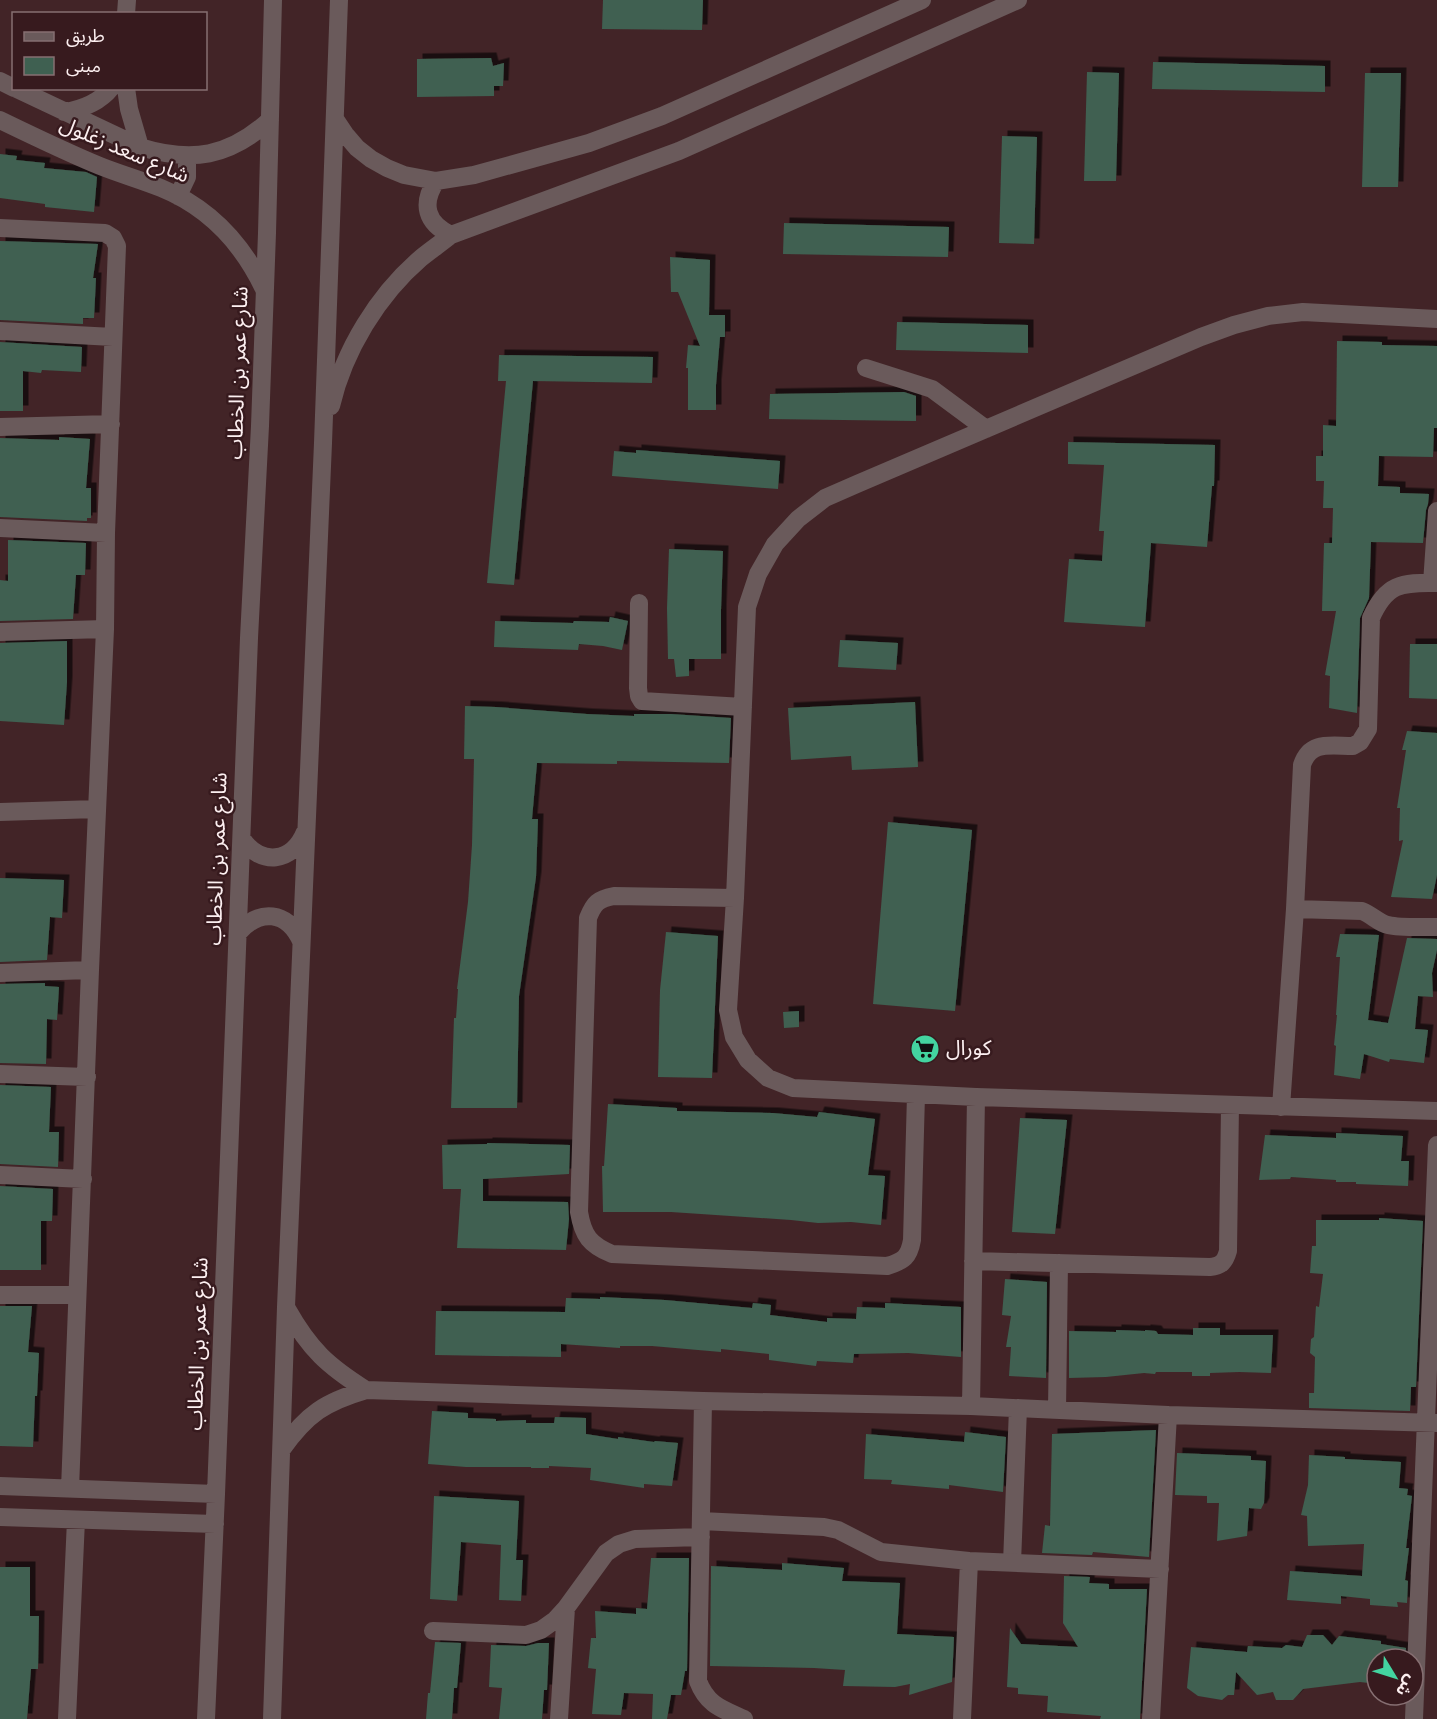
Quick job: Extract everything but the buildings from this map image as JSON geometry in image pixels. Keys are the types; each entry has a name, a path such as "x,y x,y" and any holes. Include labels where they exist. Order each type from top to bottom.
{"street":[{"name":"شارع عمر بن الخطاب","path":"206,1719 265,291 273,0"},
{"path":"272,1719 286,1307 323,443 339,0"},
{"path":"334,119 357,148 371,159 404,175 436,181 474,175 589,143 662,116 922,0"},
{"path":"323,443 335,387 350,351 369,318 393,286 420,259 451,235 679,152 1018,0"},
{"name":"شارع سعد زغلول","path":"18,90 140,147 161,153 187,156 207,154 229,147 257,131 270,120"},
{"path":"64,112 79,110 94,103 109,90"},
{"path":"126,90 140,147"},
{"name":"شارع سعد زغلول","path":"0,120 102,167 178,196 212,219 229,234 255,271 265,291"},
{"path":"178,196 187,177 187,156"},
{"path":"436,181 429,192 427,206 430,219 438,229 451,235"},
{"path":"0,228 105,233 113,238 117,246 106,533 105,629 70,1489"},
{"path":"1437,318 1303,312 1268,316 1234,325 1201,337 825,498 798,519 775,544 758,574 747,607 728,1010 734,1037 748,1060 768,1078 793,1088 916,1095 1437,1111"},
{"path":"0,331 113,337"},
{"path":"866,368 932,389 986,429"},
{"path":"0,427 111,424"},
{"path":"1281,1107 1295,909 1302,765 1305,757 1317,746 1353,746 1368,729 1371,618 1378,603 1389,591 1404,583 1435,583 1437,511"},
{"path":"0,528 106,533"},
{"path":"639,603 638,688 642,701 743,707"},
{"path":"0,632 105,629"},
{"path":"0,812 97,809"},
{"path":"242,839 256,853 266,857 276,857 295,849 302,841 305,831"},
{"path":"735,898 614,896 602,898 592,906 588,918 579,1212 581,1227 589,1239 599,1248 612,1254 887,1266 900,1263 909,1253 912,1240 916,1095"},
{"path":"1295,909 1362,911 1371,914 1388,926 1437,927"},
{"path":"238,933 256,918 278,917 288,922 301,941"},
{"path":"0,973 90,970"},
{"path":"0,1074 87,1077"},
{"path":"971,1406 976,1097"},
{"path":"974,1261 1219,1266 1226,1260 1228,1242 1230,1105"},
{"path":"1414,1719 1432,1423 1437,1145"},
{"path":"0,1175 83,1179"},
{"path":"1057,1410 1059,1263"},
{"path":"0,1295 77,1295"},
{"path":"286,1307 301,1333 319,1356 341,1375 366,1390"},
{"path":"282,1449 297,1428 318,1410 341,1398 366,1390 703,1401 971,1406 1432,1423"},
{"path":"703,1401 698,1681 708,1699 715,1706 744,1719"},
{"path":"1012,1563 1018,1408"},
{"path":"1151,1719 1168,1415"},
{"path":"0,1486 216,1494"},
{"path":"0,1517 215,1524"},
{"path":"67,1719 75,1520"},
{"path":"433,1631 526,1635 542,1630 566,1608 606,1553 619,1544 635,1539 701,1529 824,1527 838,1530 880,1552 969,1562 1160,1569"},
{"path":"962,1719 969,1562"},
{"path":"559,1719 566,1608"}],"place":[{"name":"كورال","path":"925,1049"}]}
